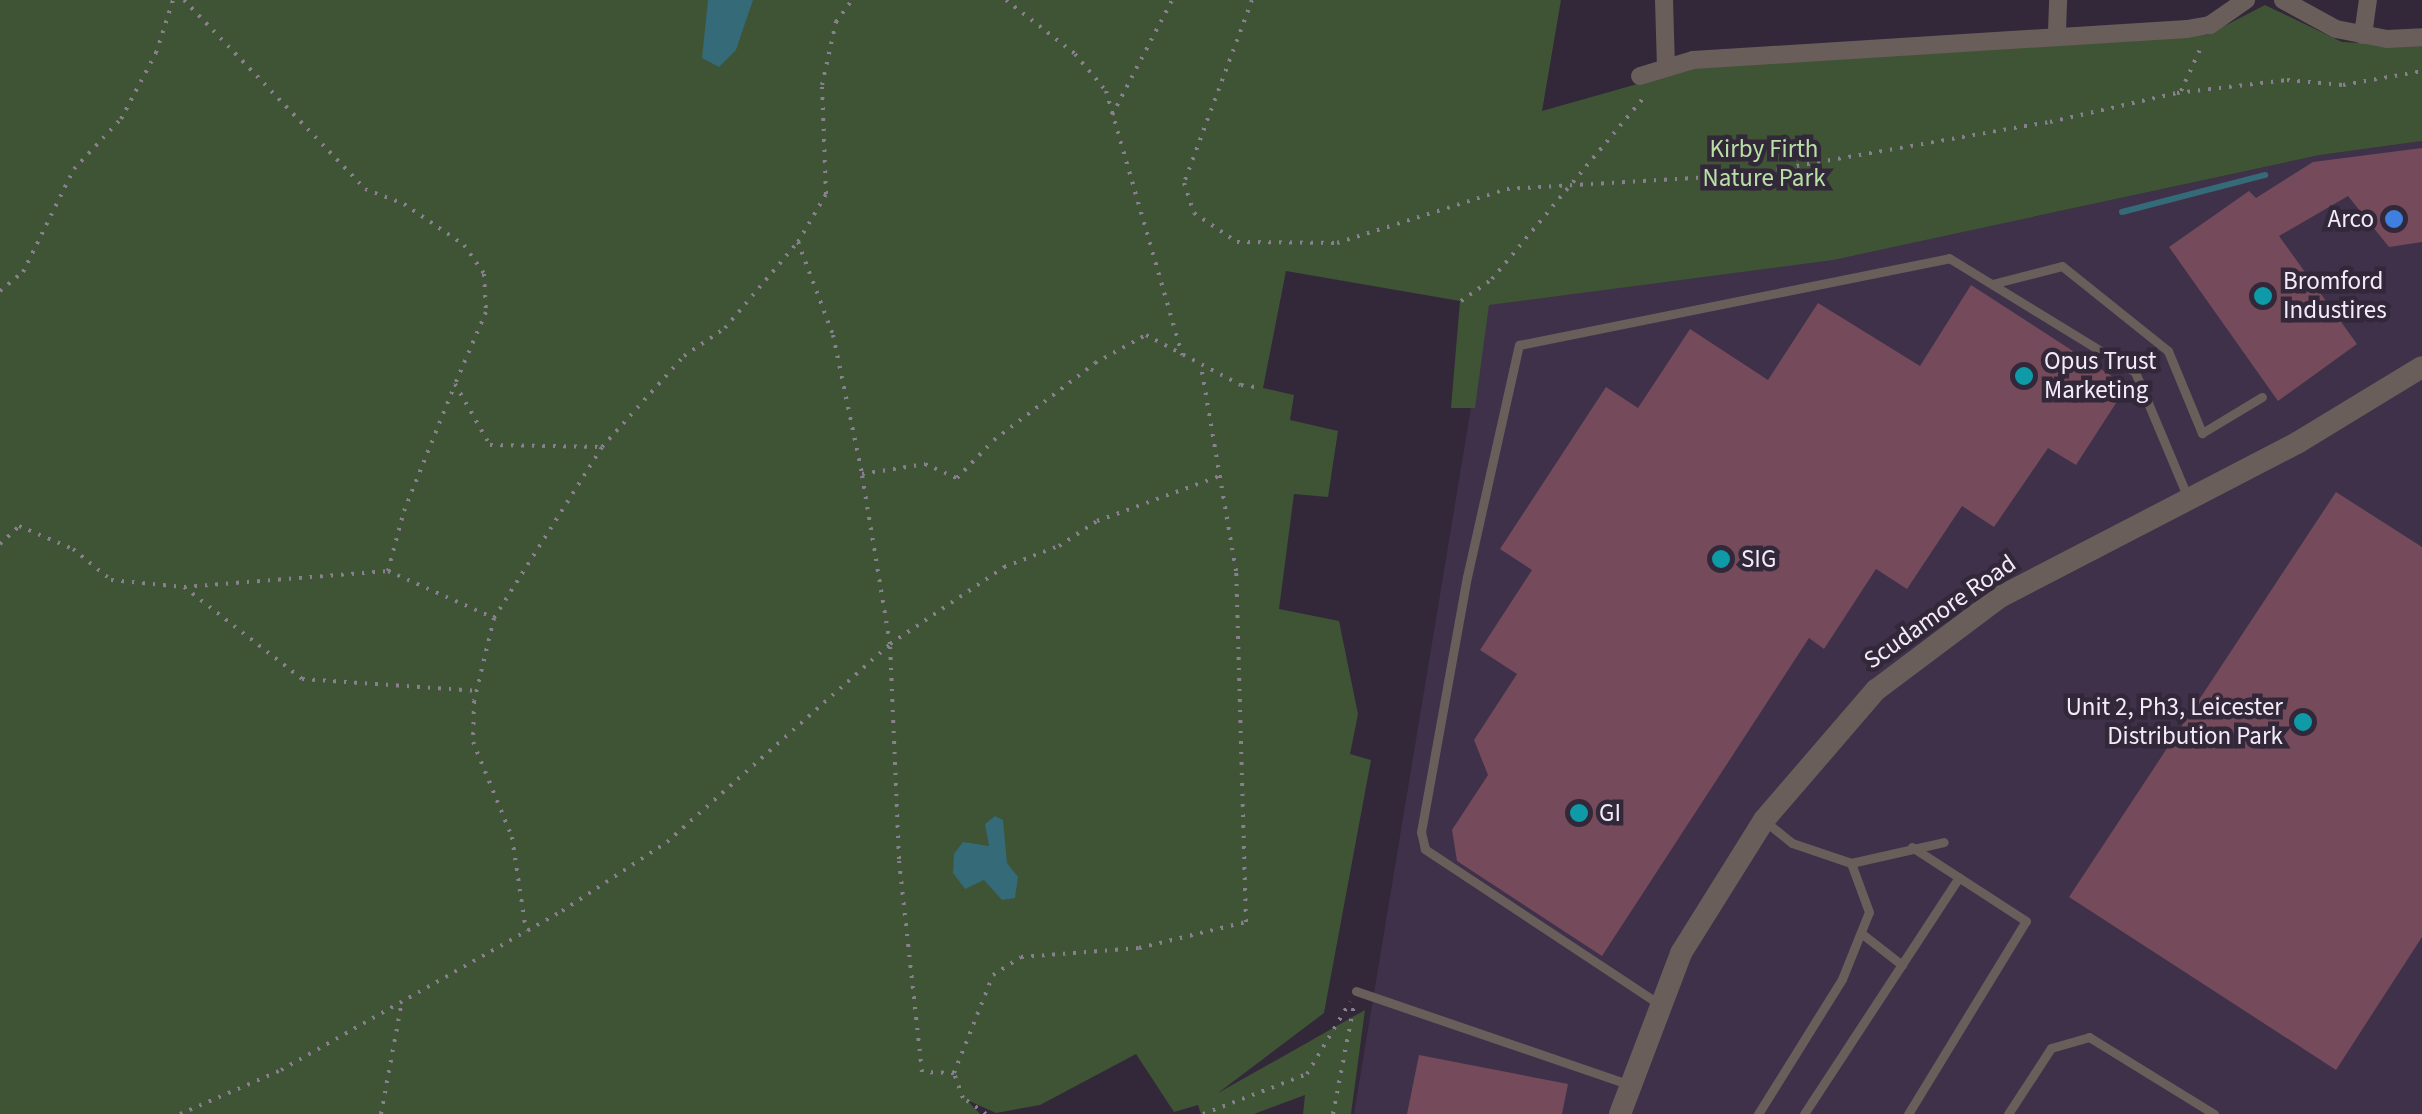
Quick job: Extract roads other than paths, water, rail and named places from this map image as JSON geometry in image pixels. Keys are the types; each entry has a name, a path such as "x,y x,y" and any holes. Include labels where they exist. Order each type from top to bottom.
{"street":[{"path":"1664,0 1651,72 2057,32 2210,25 2246,0"},
{"path":"2057,32 2058,0"},
{"path":"2284,0 2323,23 2362,34 2422,37"},
{"path":"2362,34 2368,0"},
{"name":"Scudamore Road","path":"1620,1114 1681,952 1764,820 1876,690 2000,597 2297,443 2422,367"}],"lane":[{"path":"1659,1004 1424,849 1422,832 1467,577 1520,344 1949,258 2135,372 2188,498"},
{"path":"1992,284 2062,266 2168,351 2202,433 2262,398"},
{"path":"1764,820 1792,843 1851,862 1944,842"},
{"path":"1908,1114 2026,921 1912,847"},
{"path":"1758,1114 1842,979 1870,912 1851,862"},
{"path":"1804,1114 1959,877"},
{"path":"1861,934 1902,964"},
{"path":"1356,991 1629,1084"},
{"path":"2008,1114 2051,1048 2088,1037 2214,1114"}],"water":[{"path":"708,0 753,0 736,50 719,67 702,58"},
{"path":"995,816 1003,820 1007,863 1018,877 1015,898 1002,900 984,880 965,889 953,873 954,854 963,842 989,846 985,824"}],"waterway":[{"path":"2122,212 2265,175"}],"place":[{"name":"Arco","path":"2394,219"},
{"name":"Bromford Industires","path":"2263,296"},
{"name":"Opus Trust Marketing","path":"2024,376"},
{"name":"SIG","path":"1721,559"},
{"name":"Unit 2, Ph3, Leicester Distribution Park","path":"2303,722"},
{"name":"GI","path":"1579,813"}],"park label":[{"name":"Kirby Firth Nature Park","path":"1764,164"}]}
